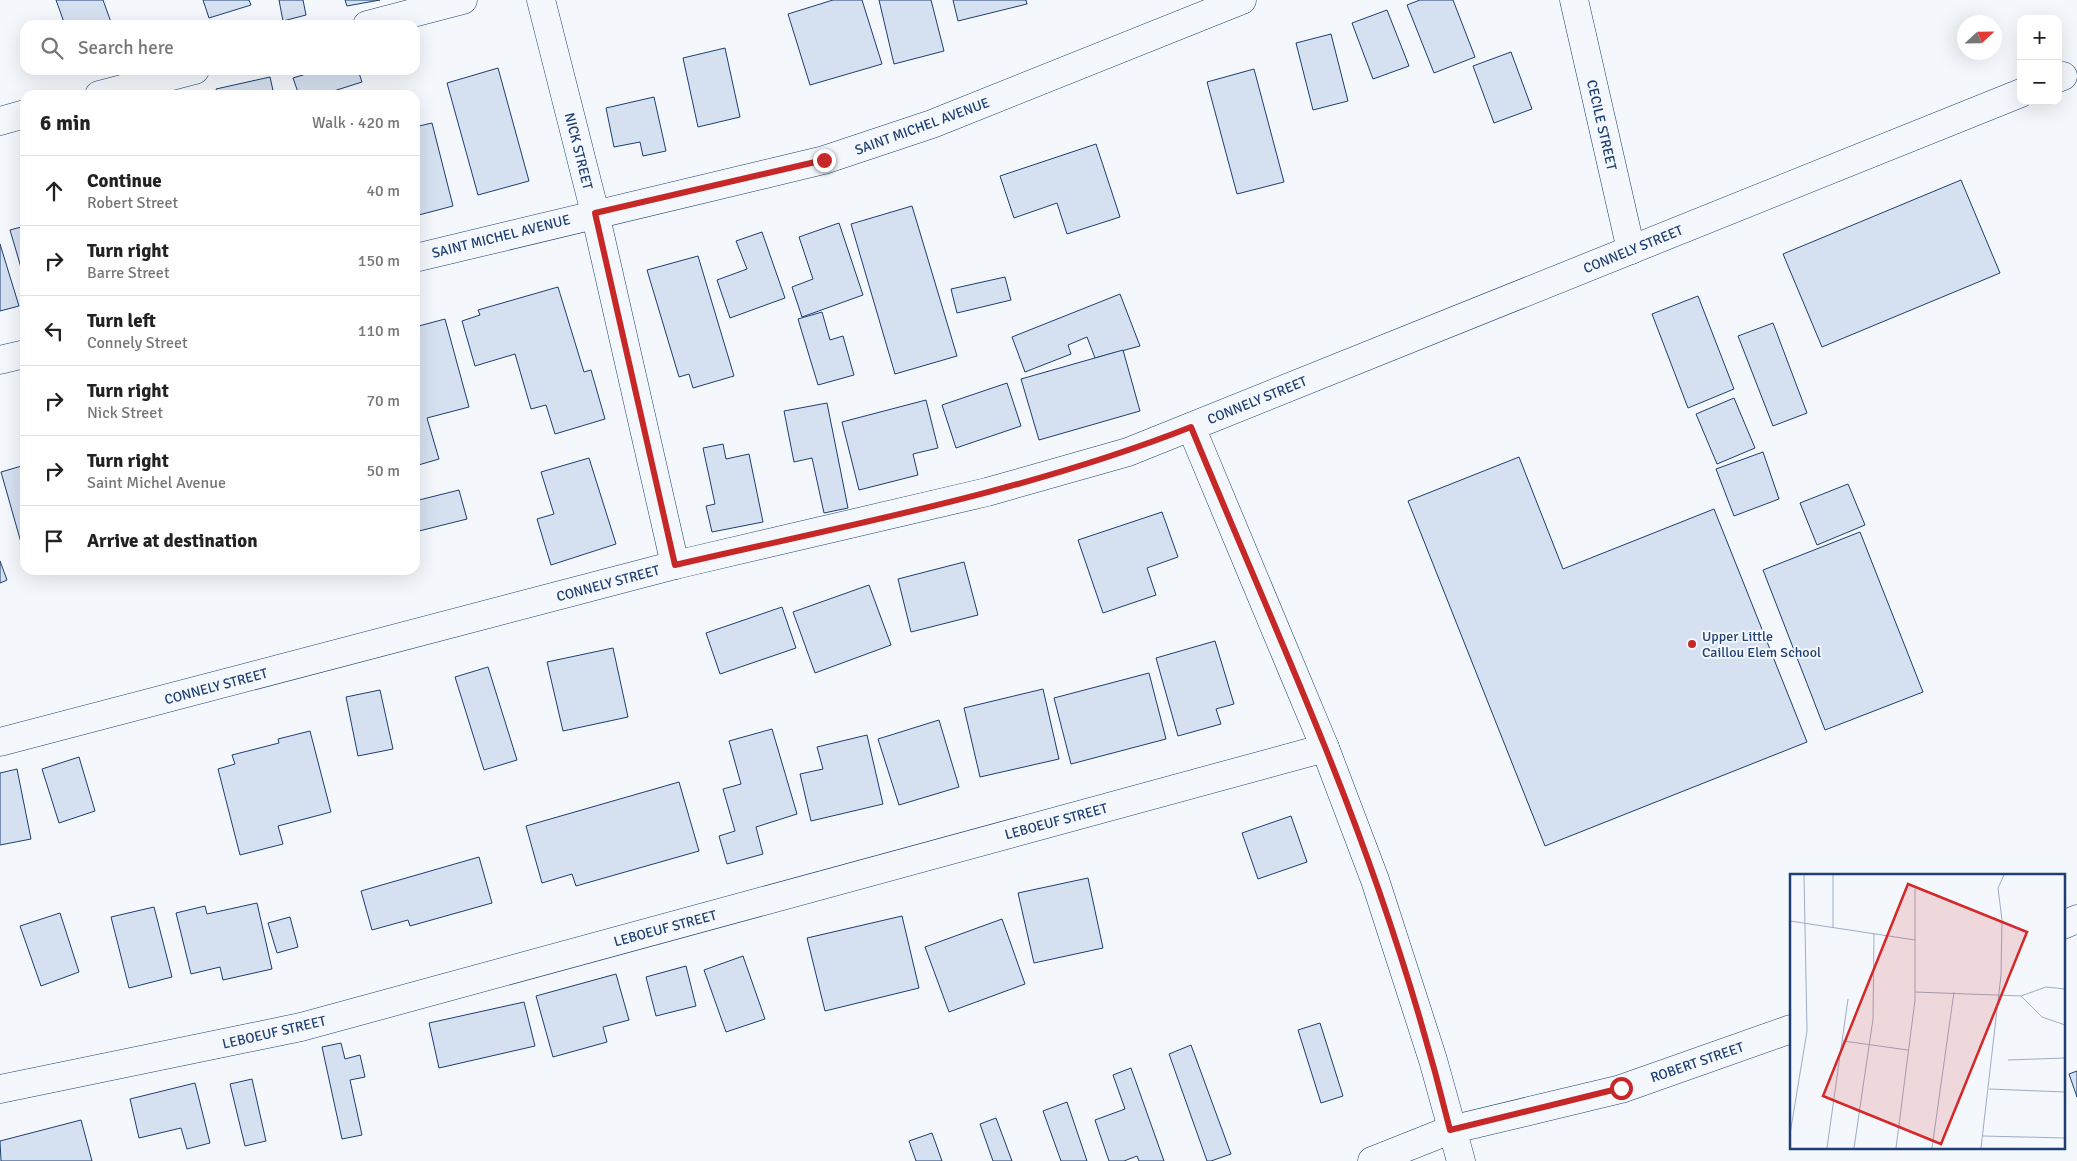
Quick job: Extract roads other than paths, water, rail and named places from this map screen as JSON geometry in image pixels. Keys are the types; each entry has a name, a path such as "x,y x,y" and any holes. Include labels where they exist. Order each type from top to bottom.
{"street":[{"path":"386,20 463,0"},
{"name":"NICK STREET","path":"541,0 595,213 675,565"},
{"name":"SAINT MICHEL AVENUE","path":"420,257 595,213 824,160 932,124 1242,0"},
{"name":"CECILE STREET","path":"1574,0 1631,250"},
{"path":"118,90 176,75"},
{"name":"CONNELY STREET","path":"0,742 675,565 987,492 1128,452 2017,95"},
{"path":"0,121 20,115"},
{"path":"0,360 20,355"},
{"path":"1191,427 1325,748 1378,890 1433,1060 1450,1130 1460,1161"},
{"name":"LEBOEUF STREET","path":"0,1089 301,1027 1325,748"},
{"path":"2064,925 2077,919"},
{"name":"ROBERT STREET","path":"1372,1161 1450,1130 1621,1088 1790,1029"}],"place":[{"name":"Upper Little Caillou Elem School","path":"1692,644"}]}
